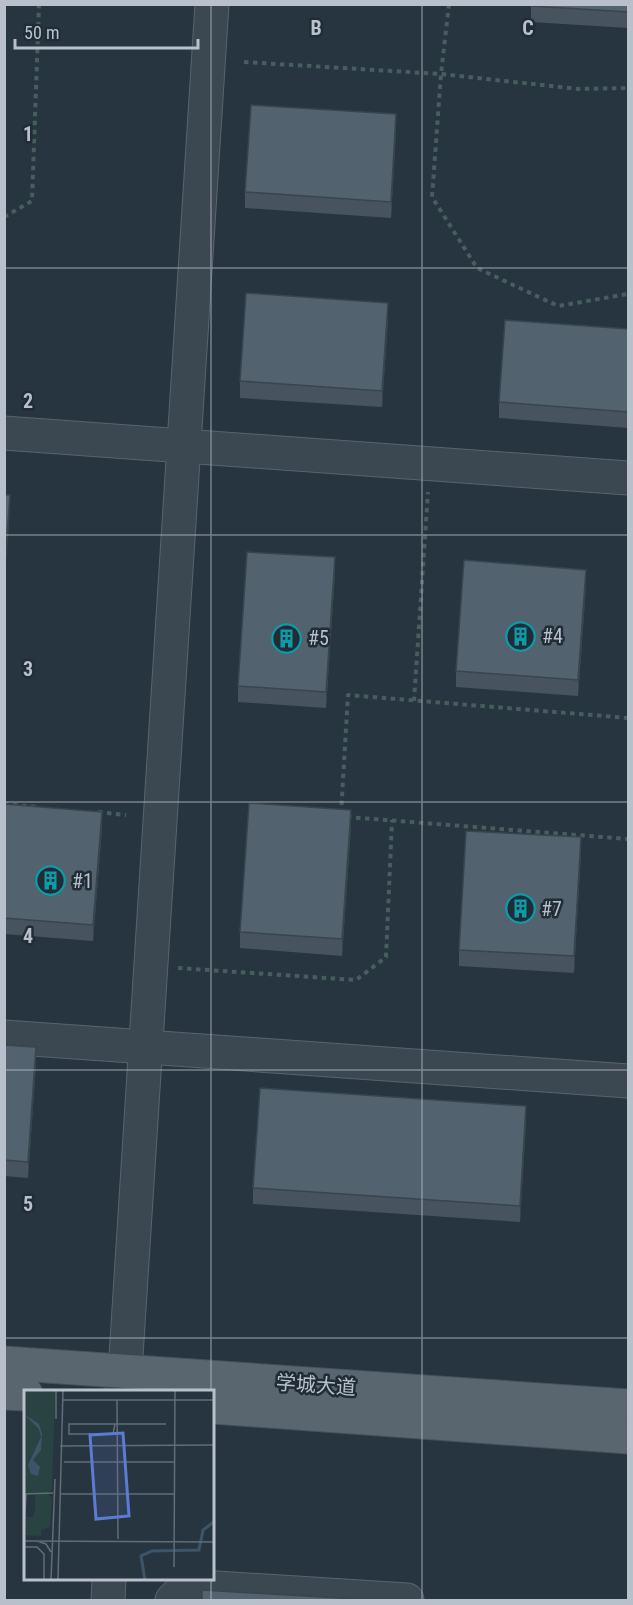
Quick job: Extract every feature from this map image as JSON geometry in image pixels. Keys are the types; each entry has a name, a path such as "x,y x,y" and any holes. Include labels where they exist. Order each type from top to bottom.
{"main road":[{"name":"学城大道","path":"4,1363 124,1382 628,1406"},
{"path":"4,1393 24,1394"},
{"name":"学城大道","path":"214,1407 628,1437"}],"street":[{"path":"124,1382 212,4"},
{"path":"4,433 628,478"},
{"path":"4,1037 628,1081"},
{"path":"108,1600 110,1581"},
{"path":"172,1600 186,1586 407,1600"}],"path":[{"path":"4,217 32,201 39,4"},
{"path":"449,4 441,74 432,197 477,268 558,306 628,294"},
{"path":"244,62 441,74 578,89 628,88"},
{"path":"414,700 430,464"},
{"path":"628,718 348,695 341,816 628,839"},
{"path":"4,804 38,807"},
{"path":"93,812 126,815"},
{"path":"151,966 356,980 386,957 392,820"}],"building":[{"path":"531,4 628,4 628,12 531,6"},
{"path":"251,105 396,114 391,202 245,192"},
{"path":"246,293 388,303 382,391 240,381"},
{"path":"505,320 628,329 628,412 499,402"},
{"path":"4,495 10,495 4,576"},
{"name":"#5","path":"247,552 335,557 326,692 238,686"},
{"name":"#4","path":"464,560 586,570 578,680 456,671"},
{"path":"249,803 351,810 342,939 240,932"},
{"name":"#1","path":"4,804 102,812 93,925 4,918"},
{"name":"#7","path":"466,831 581,837 574,956 459,950"},
{"path":"4,1045 36,1047 28,1162 4,1160"},
{"path":"260,1088 526,1106 520,1206 253,1188"},
{"path":"202,1590 373,1600 202,1600"}],"place":[{"name":"#4","path":"521,636"},
{"name":"#5","path":"287,638"},
{"name":"#1","path":"51,881"},
{"name":"#7","path":"520,909"}]}
